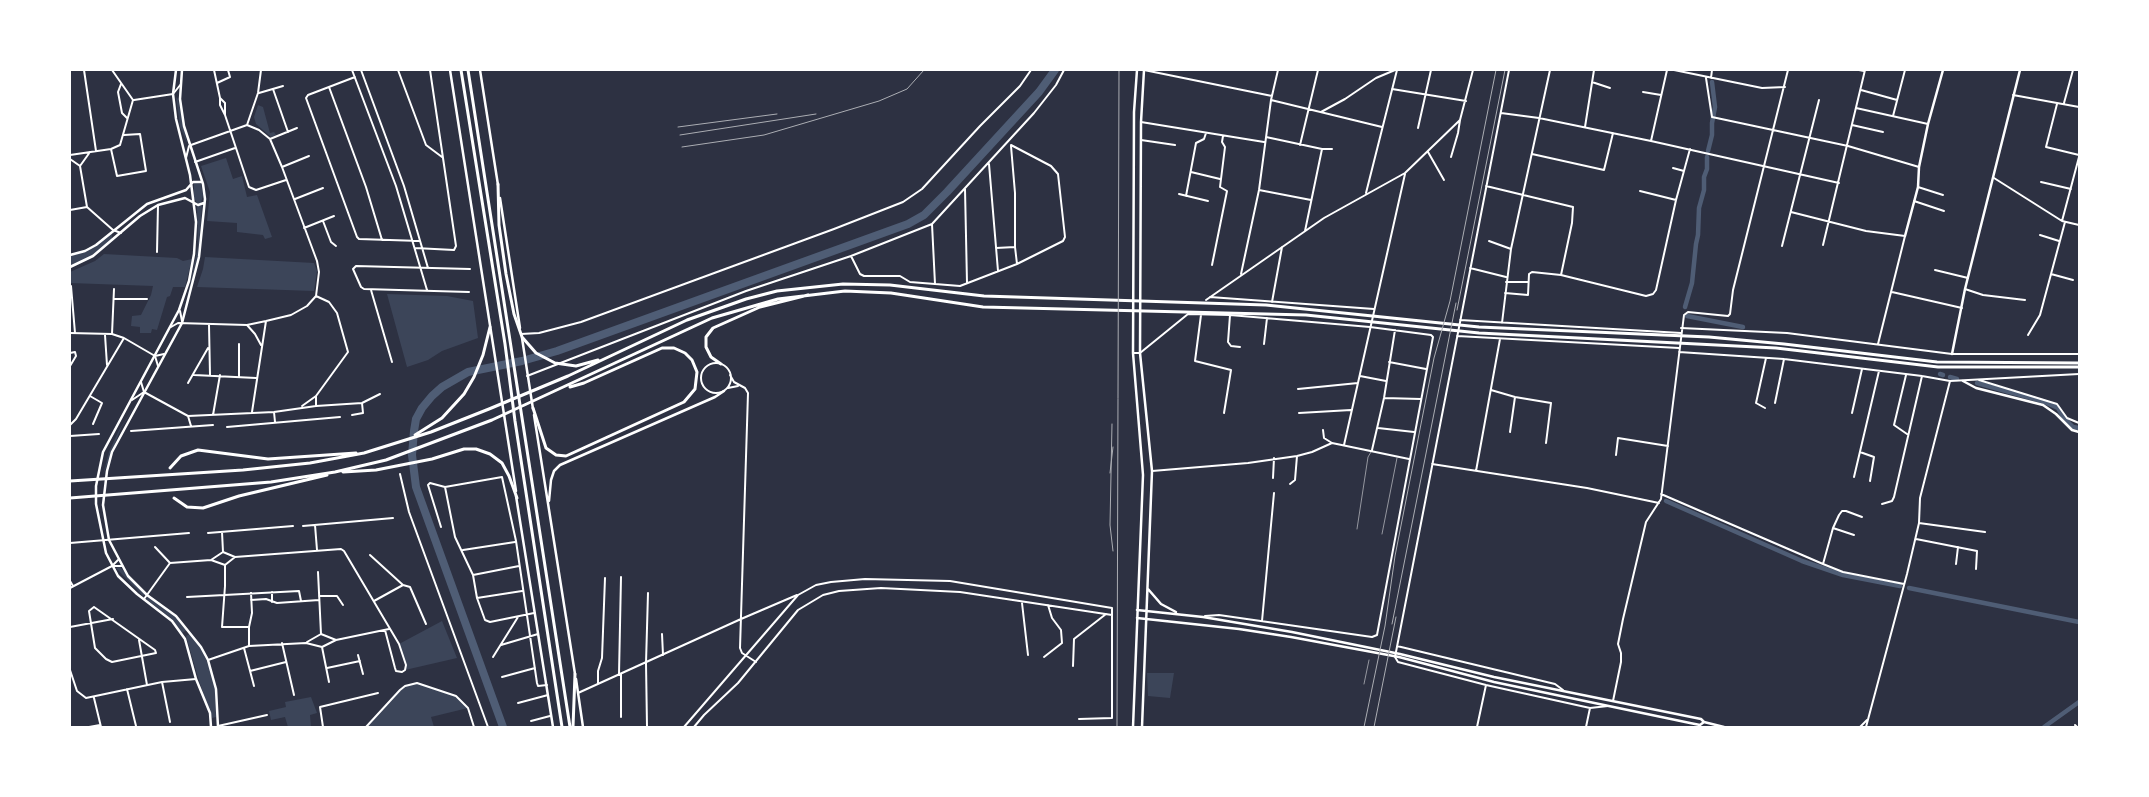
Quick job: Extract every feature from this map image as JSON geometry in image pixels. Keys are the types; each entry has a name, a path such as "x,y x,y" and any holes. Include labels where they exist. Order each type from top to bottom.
{"highway":[{"path":"460,70 505,344 562,727"},
{"path":"468,70 571,727"},
{"path":"498,184 499,225 506,274 515,321 522,337 540,356 566,366 576,366 603,359"},
{"path":"70,481 243,470 310,463 364,453 431,432 489,409 687,320 746,299 777,291 842,284 880,285 984,296 1266,304 1479,327 1681,335 1784,344 1937,362 2079,362"},
{"path":"70,498 271,482 335,472 398,456 492,420 712,318 762,302 810,294 845,291 891,292 982,307 1148,310 1306,316 1479,333 1776,348 1938,368 2079,367"},
{"path":"721,364 711,357 706,347 706,337 713,328 760,307 803,298 810,294"},
{"path":"410,438 442,418 460,399 474,377 490,327"},
{"path":"533,408 546,448 556,455 566,456 680,404 690,397 700,377 690,358 682,351 662,348 584,383 562,389"},
{"path":"696,367 696,385"},
{"path":"174,498 187,507 203,508 239,496 318,479 335,472 354,472 398,466 468,449 480,450 490,454 505,468 517,498"},
{"path":"170,468 181,456 198,450 268,459 364,453"},
{"path":"571,727 575,674"}],"main road":[{"path":"176,70 173,94 181,141 190,175 196,222 194,254 189,281 180,310 112,433 98,469 96,504 103,540 112,566 118,576 172,621 187,643 196,679 210,713 211,727"},
{"path":"182,70 180,99 184,126 202,182 204,202 199,257 182,323 118,438 107,471 103,505 109,540 128,576 147,595 169,610 191,632 208,660 216,689 218,726"},
{"path":"450,70 553,727"},
{"path":"480,70 583,727"},
{"path":"1133,727 1143,475 1132,353 1134,112 1138,70"},
{"path":"1142,727 1152,471 1140,352 1141,122 1144,70"},
{"path":"1905,236 1918,186 1919,167 1928,124 1943,70"},
{"path":"1952,354 1965,289 2020,70"},
{"path":"70,255 96,245 148,204 182,192 193,182 202,182"},
{"path":"70,267 88,258 114,239 140,216 158,205 182,198 198,205 204,202"},
{"path":"1963,381 1976,388 2043,405 2056,414 2072,430 2079,432"},
{"path":"549,510 551,480 554,471 560,465 725,390"},
{"path":"1148,589 1161,604 1179,614"},
{"path":"1137,610 1203,617 1292,632 1400,654 1494,677 1701,718 1704,722 1724,727"},
{"path":"1137,618 1239,629 1291,637 1400,657 1494,682 1690,725 1700,725 1704,722"},
{"path":"182,635 185,632 191,632"}],"street":[{"path":"84,70 96,152"},
{"path":"112,70 133,100"},
{"path":"214,70 220,104 249,187 252,190 286,180"},
{"path":"217,83 230,77 228,70"},
{"path":"247,125 258,93 261,70"},
{"path":"352,70 379,141 427,291"},
{"path":"361,70 389,146 428,268"},
{"path":"398,70 426,145 443,157"},
{"path":"414,248 456,249 430,70"},
{"path":"521,334 539,333 581,322 903,202 922,189 1020,86 1030,70"},
{"path":"527,376 746,291 852,256 932,224 1010,141 1052,91 1064,70"},
{"path":"1144,70 1272,96"},
{"path":"1241,275 1259,190 1271,100 1278,70"},
{"path":"1300,145 1318,70"},
{"path":"1320,112 1346,99 1376,78 1396,70"},
{"path":"1366,193 1396,70"},
{"path":"1418,128 1431,70"},
{"path":"1451,157 1473,70"},
{"path":"1510,70 1496,133 1394,658 1398,662 1486,685 1590,708 1610,706"},
{"path":"1502,323 1506,277 1511,248 1550,70"},
{"path":"1584,128 1594,70"},
{"path":"1651,141 1667,70"},
{"path":"1674,70 1762,88 1785,87"},
{"path":"1711,78 1712,70"},
{"path":"1613,701 1621,662 1618,644 1623,619 1646,522 1659,503 1661,494 1681,328 1685,312 1730,316 1733,290 1775,130 1788,70"},
{"path":"1824,245 1864,71 1859,70"},
{"path":"1893,116 1905,70"},
{"path":"2064,103 2073,70"},
{"path":"355,78 308,95 306,98 357,237 359,239 420,241"},
{"path":"1706,78 1710,116 1848,146 1919,167"},
{"path":"1592,82 1610,88"},
{"path":"122,84 118,92 122,113 128,118"},
{"path":"133,100 173,94 181,84"},
{"path":"258,93 283,86"},
{"path":"329,87 366,187 382,240"},
{"path":"1392,89 1466,101"},
{"path":"1860,89 1898,100"},
{"path":"272,90 288,132"},
{"path":"1643,92 1661,95"},
{"path":"173,94 180,99"},
{"path":"2014,96 2079,107"},
{"path":"220,98 225,103 225,115"},
{"path":"70,157 111,149 120,145 133,100"},
{"path":"1271,100 1382,127"},
{"path":"1782,246 1819,100"},
{"path":"2028,335 2040,315 2079,156 2046,147 2057,104"},
{"path":"1856,108 1928,124"},
{"path":"1500,113 1539,118 1613,133 1766,165 1839,183"},
{"path":"1206,300 1305,230 1366,193 1405,173 1460,120"},
{"path":"1141,122 1265,142"},
{"path":"171,326 175,323 247,325 291,316 306,306 316,296 319,272 317,261 270,139 259,130 247,125 189,146"},
{"path":"1852,125 1883,132"},
{"path":"270,139 298,128"},
{"path":"1186,196 1196,143 1204,139 1206,133"},
{"path":"1532,154 1604,170 1613,133"},
{"path":"111,149 117,176 146,170 140,134 124,135"},
{"path":"1212,265 1226,191 1221,188 1220,179 1225,147 1222,142 1223,136"},
{"path":"1266,137 1300,145 1332,149"},
{"path":"379,141 386,139"},
{"path":"1141,140 1175,145"},
{"path":"181,141 189,146"},
{"path":"1010,141 1017,264"},
{"path":"852,256 860,274 864,276 900,276 910,282 960,286 1017,264 1063,241 1065,237 1058,174 1051,166 1010,144"},
{"path":"186,158 189,146"},
{"path":"381,148 389,146"},
{"path":"195,162 236,148"},
{"path":"1305,230 1322,149"},
{"path":"1505,293 1528,295 1529,274 1532,272 1561,275 1646,296 1653,294 1656,290 1676,200 1690,149"},
{"path":"80,166 90,152"},
{"path":"1428,152 1444,180"},
{"path":"282,167 309,156"},
{"path":"70,157 80,166 87,207 113,230 121,233"},
{"path":"989,164 998,272"},
{"path":"1673,168 1684,170"},
{"path":"1190,172 1220,179"},
{"path":"1344,445 1405,173"},
{"path":"1994,178 2064,222 2079,225"},
{"path":"2041,182 2071,189"},
{"path":"1486,186 1573,206 1572,222 1561,275"},
{"path":"1918,186 1943,195"},
{"path":"294,200 323,188"},
{"path":"965,188 967,283"},
{"path":"1259,190 1311,200"},
{"path":"1640,191 1676,200"},
{"path":"1179,194 1208,201"},
{"path":"1914,201 1944,211"},
{"path":"157,252 158,205"},
{"path":"70,210 87,207"},
{"path":"1791,212 1866,231 1905,236 1878,344"},
{"path":"304,228 334,216"},
{"path":"323,221 331,242 336,246"},
{"path":"932,224 935,284"},
{"path":"113,230 114,239"},
{"path":"2040,236 2059,241"},
{"path":"1489,241 1511,248"},
{"path":"996,248 1015,247"},
{"path":"1272,302 1282,247"},
{"path":"469,292 371,290 362,288 353,269 354,266 470,269"},
{"path":"1470,268 1506,277"},
{"path":"1935,270 1968,278"},
{"path":"2051,274 2073,280"},
{"path":"1506,282 1528,282"},
{"path":"71,286 75,333"},
{"path":"112,334 114,289"},
{"path":"1965,289 1983,295 2025,300"},
{"path":"371,290 392,362"},
{"path":"1892,292 1962,308"},
{"path":"300,408 316,396 348,352 337,313 328,302 316,296"},
{"path":"1210,297 1374,309"},
{"path":"114,299 147,299"},
{"path":"180,310 182,323"},
{"path":"1132,353 1140,352 1188,314 1267,318 1370,327 1433,335 1378,630 1375,637 1220,615 1203,617"},
{"path":"1202,314 1195,361 1231,370 1224,413"},
{"path":"1230,315 1229,344 1240,347"},
{"path":"1264,344 1267,318"},
{"path":"1460,320 1681,335"},
{"path":"252,412 266,322"},
{"path":"209,324 210,375"},
{"path":"247,325 255,334 261,346"},
{"path":"1681,328 1787,333 1952,354 2079,354"},
{"path":"1372,451 1384,398 1395,330"},
{"path":"70,333 112,334 124,338 155,356 166,354"},
{"path":"105,334 107,365"},
{"path":"1457,336 1766,357 1950,381 2079,374"},
{"path":"70,425 76,419 124,338"},
{"path":"1476,471 1500,339"},
{"path":"239,344 239,376"},
{"path":"188,383 209,346"},
{"path":"70,353 75,352 76,356 70,366"},
{"path":"155,356 158,368"},
{"path":"1765,408 1756,404 1766,357"},
{"path":"1775,403 1784,359"},
{"path":"1389,362 1427,369"},
{"path":"740,386 718,393 710,392 703,387 700,377 703,370 710,364 721,364 726,367 734,382 745,388 748,393 740,648 746,656 756,662"},
{"path":"1852,413 1862,369"},
{"path":"1854,478 1879,371"},
{"path":"1906,374 1894,426 1907,434"},
{"path":"194,375 257,378"},
{"path":"213,415 220,375"},
{"path":"725,390 730,381 730,375"},
{"path":"1360,376 1386,381"},
{"path":"1882,504 1892,501 1922,376"},
{"path":"1977,379 2057,404 2067,418 2079,423"},
{"path":"141,381 144,392 188,416 274,412 316,406 362,403 380,394"},
{"path":"1866,727 1919,524 1920,498 1950,381"},
{"path":"1298,389 1358,383"},
{"path":"1492,390 1515,397 1551,403 1546,443"},
{"path":"130,402 144,392"},
{"path":"90,396 102,403 93,424"},
{"path":"316,396 316,406"},
{"path":"1510,432 1515,397"},
{"path":"1384,398 1420,399"},
{"path":"352,415 363,413 362,403"},
{"path":"1299,413 1351,410"},
{"path":"274,412 275,422"},
{"path":"188,416 191,427"},
{"path":"227,427 340,417"},
{"path":"131,431 214,425"},
{"path":"1378,428 1414,432"},
{"path":"1323,430 1324,438 1332,443 1410,459"},
{"path":"70,436 99,434"},
{"path":"1616,455 1618,438 1668,446"},
{"path":"1152,471 1248,463 1296,456 1312,452 1332,443"},
{"path":"1860,452 1874,457 1870,481"},
{"path":"1290,484 1295,480 1296,456"},
{"path":"1273,478 1274,458"},
{"path":"1432,464 1587,488 1659,503"},
{"path":"400,474 408,512 488,727"},
{"path":"441,527 428,485 434,482 445,487 502,476 516,542 538,686 546,685"},
{"path":"445,487 455,537 463,550 473,576 477,598 487,622 535,613"},
{"path":"1262,621 1274,493"},
{"path":"1661,494 1843,572 1904,584"},
{"path":"1823,564 1833,528 1842,511 1862,517"},
{"path":"303,526 393,518"},
{"path":"1919,524 1985,532"},
{"path":"315,525 317,551"},
{"path":"208,533 293,526"},
{"path":"1833,528 1854,535"},
{"path":"222,532 223,552"},
{"path":"70,543 189,533"},
{"path":"1915,539 1977,551 1976,569"},
{"path":"463,550 516,542"},
{"path":"155,547 170,563"},
{"path":"1956,564 1958,547"},
{"path":"223,552 235,557 344,550 402,650 406,665 405,670 399,672 395,668 385,630"},
{"path":"211,560 223,552"},
{"path":"370,555 403,585 410,587 426,624"},
{"path":"235,557 225,565 222,626 249,627"},
{"path":"70,588 112,566 118,560"},
{"path":"170,563 211,560 225,565"},
{"path":"144,599 170,563"},
{"path":"112,566 122,566"},
{"path":"473,576 519,566"},
{"path":"318,572 320,634"},
{"path":"621,576 621,717"},
{"path":"598,684 598,672 602,658 605,578"},
{"path":"578,693 816,585 847,580 950,581 1112,608 1112,718 1079,719"},
{"path":"70,581 73,586"},
{"path":"522,586 530,584"},
{"path":"373,602 403,585"},
{"path":"694,727 738,683 798,610 823,595 839,590 882,588 960,592 1112,615"},
{"path":"477,598 523,590"},
{"path":"188,597 299,591 301,601"},
{"path":"272,592 272,602"},
{"path":"647,727 648,592"},
{"path":"249,646 249,627 252,614 251,593"},
{"path":"684,727 798,594"},
{"path":"251,600 266,599 272,602 301,601 337,596 343,605"},
{"path":"1022,601 1028,655"},
{"path":"1044,657 1062,643 1061,630 1052,618 1048,605"},
{"path":"94,607 114,619 156,651 155,654 108,661 95,650 90,623 89,610 94,607"},
{"path":"1073,666 1074,639 1106,614"},
{"path":"493,657 518,617"},
{"path":"70,627 114,619"},
{"path":"208,660 249,646 306,643 322,647 336,640 389,629"},
{"path":"306,643 320,634"},
{"path":"320,634 336,640"},
{"path":"500,645 538,634"},
{"path":"662,634 663,655"},
{"path":"316,637 316,645"},
{"path":"139,639 147,685"},
{"path":"282,643 294,695"},
{"path":"1397,646 1555,684 1565,691"},
{"path":"322,647 329,682"},
{"path":"244,648 254,686"},
{"path":"358,655 363,674"},
{"path":"327,668 360,661"},
{"path":"250,671 286,662"},
{"path":"502,677 535,668"},
{"path":"70,670 81,696 86,698 162,682 196,679"},
{"path":"162,682 170,722"},
{"path":"366,727 405,686 417,683 456,696 468,708 474,727"},
{"path":"1477,727 1486,685"},
{"path":"127,689 136,726"},
{"path":"323,727 320,707 378,693"},
{"path":"518,703 548,695"},
{"path":"89,727 101,726 94,697"},
{"path":"1586,727 1590,708"},
{"path":"218,726 266,715"},
{"path":"531,721 551,716"},
{"path":"1860,727 1867,720"}],"lane":[{"path":"1357,529 1368,457 1372,451"},
{"path":"1382,534 1397,457"},
{"path":"1364,684 1369,660"}],"shaded area":[{"path":"176,97 178,99 187,143 180,127"},
{"path":"258,105 263,107 270,133 274,132 276,135 271,137 256,124 254,117"},
{"path":"226,158 233,179 242,176 247,197 257,195 272,237 265,239 263,235 237,232 237,223 207,221 210,192 201,166"},
{"path":"194,183 201,184 203,195 201,203 197,203 194,198"},
{"path":"197,206 202,206 198,257 184,314 198,246"},
{"path":"112,233 112,239 103,247 86,259 70,266 70,256 86,252"},
{"path":"104,254 177,258 183,261 192,259 185,287 173,287 170,296 167,297 157,330 152,329 151,333 140,333 140,327 131,326 132,316 141,315 151,295 153,286 70,283 70,272 95,261"},
{"path":"205,257 314,263 317,271 314,291 197,287"},
{"path":"387,294 447,296 473,301 478,338 442,351 428,360 407,367"},
{"path":"141,396 121,428 103,475 109,452 119,430"},
{"path":"120,567 145,594 143,596 116,568"},
{"path":"148,596 174,615 187,630 182,633 172,619 146,599"},
{"path":"442,621 457,658 405,670 406,665 399,644"},
{"path":"190,634 201,649 211,670 215,689 216,717 212,718 199,681 186,636"},
{"path":"1147,673 1174,673 1170,698 1148,696"},
{"path":"417,683 456,696 468,708 431,717 434,727 366,727 405,686"},
{"path":"311,697 317,713 310,715 311,727 288,727 285,717 271,720 269,711 286,707 285,702"}],"waterway":[{"path":"503,727 416,487 412,455 416,419 432,396 442,387 468,372 522,361 557,351 908,224 924,215 947,192 1039,92 1055,70"},
{"path":"1708,151 1715,107 1712,82"},
{"path":"1685,307 1692,283 1698,235 1699,208 1704,190 1707,157"},
{"path":"1687,316 1743,327"},
{"path":"1950,377 1957,379"},
{"path":"1977,383 2042,401 2058,408 2073,427 2079,428"},
{"path":"1666,501 1802,561 1843,575 1900,586"},
{"path":"1909,588 2079,622"},
{"path":"2044,727 2079,702"}],"railway":[{"path":"682,147 764,135 879,101 907,89 924,70"},
{"path":"1117,727 1119,70"},
{"path":"1364,727 1385,626 1395,556 1434,358 1450,301 1496,70"},
{"path":"1457,310 1505,70"},
{"path":"678,127 777,114"},
{"path":"680,135 816,114"},
{"path":"1392,624 1456,303"},
{"path":"1112,424 1110,525 1113,551"},
{"path":"1110,473 1113,447"},
{"path":"1374,727 1396,617"}]}
